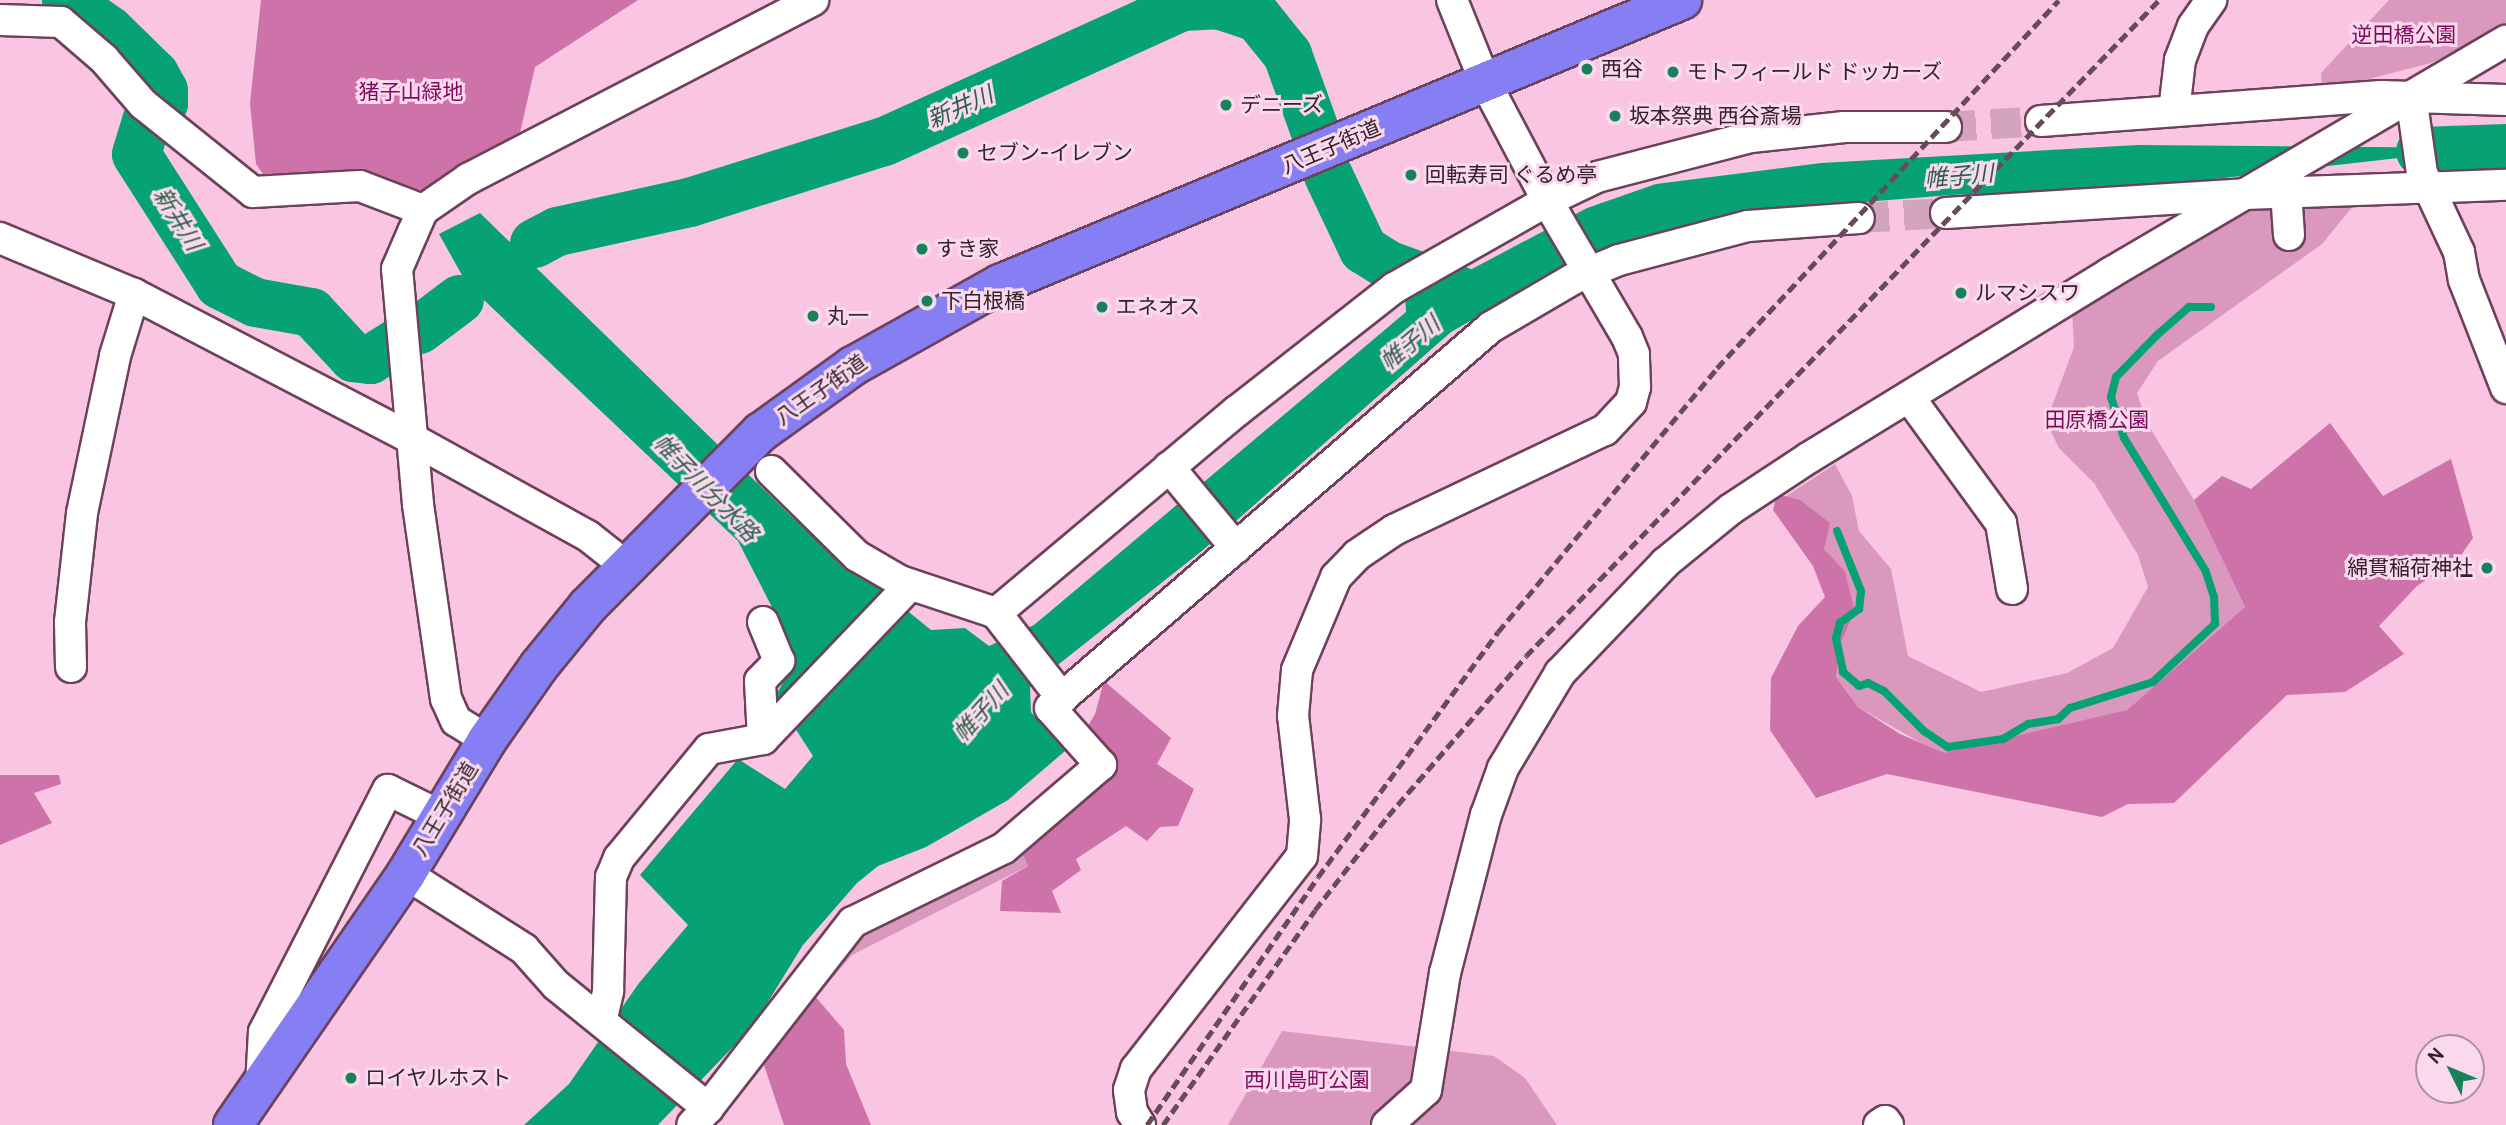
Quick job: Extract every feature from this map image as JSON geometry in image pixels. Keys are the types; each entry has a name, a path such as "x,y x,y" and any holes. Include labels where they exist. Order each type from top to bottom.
{"highway":[{"name":"八王子街道","path":"233,1125 406,874 487,740 539,666 626,566 761,432 815,392 967,300 1682,0"}],"street":[{"path":"487,740 456,721 446,699 414,440 397,269 423,210 468,179 813,0"},
{"path":"1136,1118 1129,1090 1136,1069 1302,856 1305,820 1293,716 1297,670 1336,577 1357,555 1394,530 1605,430 1631,402 1636,379 1634,354 1589,269 1550,206 1485,82 1452,0"},
{"path":"2174,111 2180,60 2193,26 2211,0"},
{"path":"0,20 61,22 104,59 144,104 253,192 360,186 423,210"},
{"path":"1387,1125 1426,1090 1445,972 1486,814 1514,747 1560,673 1665,563 1731,509 1909,397 2263,191 2378,117 2414,108 2506,41"},
{"path":"2041,121 2174,111 2414,108 2506,100"},
{"path":"2414,108 2424,180 2459,252 2465,280 2506,388"},
{"path":"998,616 1113,516 1173,472 1394,288 1431,264 1550,206 1597,177 1751,136 1844,127 1946,127"},
{"path":"1946,213 2424,180 2506,185"},
{"path":"2263,191 2289,235"},
{"path":"406,874 524,948 556,985 605,1020 700,1112 853,922 1004,848 1101,765 1050,708 1058,693 1183,594 1231,543 1491,327 1589,269 1619,260 1748,226 1859,218"},
{"path":"0,238 134,294 414,440 588,536 626,566"},
{"path":"71,667 69,622 82,513 115,356 134,294"},
{"path":"1909,397 2001,523 2012,589"},
{"path":"771,471 857,555 906,590 998,616 1058,693"},
{"path":"1173,472 1231,543"},
{"path":"605,1020 611,877 619,858 709,749 770,731 906,590"},
{"path":"763,622 779,661 760,681 770,731"},
{"path":"261,1086 264,1032 388,790 441,816"},
{"path":"1879,1125 1885,1121 1888,1125"}],"green space":[{"name":"猪子山緑地","path":"261,0 638,0 535,67 519,137 426,189 416,190 356,171 263,174 256,164 250,103"},
{"name":"逆田橋公園","path":"2389,0 2506,0 2506,25 2431,63 2322,91 2321,73"},
{"name":"田原橋公園","path":"2354,205 2322,244 2158,361 2137,393 2147,423 2194,500 2245,607 2127,710 1947,758 1858,707 1836,677 1841,640 1855,611 1845,571 1824,549 1800,500 1785,497 1835,464 1852,496 1859,531 1891,569 1908,656 1981,692 2067,673 2113,648 2148,587 2138,555 2094,483 2059,448 2046,422 2074,347 2072,309 2245,207"},
{"path":"2330,423 2383,496 2451,459 2473,538 2459,558 2417,586 2379,626 2404,654 2345,692 2287,695 2174,803 2128,804 2102,817 1887,774 1816,798 1770,730 1771,678 1798,626 1825,597 1813,566 1773,510 1777,494 1800,500 1830,523 1824,549 1845,571 1855,611 1840,644 1836,677 1858,707 1900,734 1944,753 2127,710 2245,607 2194,500 2222,476 2251,489"},
{"path":"1104,681 1171,738 1157,764 1194,789 1178,826 1160,827 1147,841 1126,826 1076,859 1081,870 1052,891 1061,913 1000,911 1002,881 1028,866 1021,850 1083,796 1082,736 1095,714"},
{"path":"0,775 59,775 61,784 34,793 52,823 0,845"},
{"path":"1021,850 1028,866 852,955 816,997 808,988 846,941"},
{"path":"808,988 844,1030 846,1064 871,1125 784,1125 760,1053"},
{"name":"西川島町公園","path":"1282,1031 1494,1056 1525,1078 1557,1125 1228,1125"}],"water":[{"name":"帷子川分水路","path":"2138,145 2487,148 2144,187 1951,195 1765,210 1634,238 1561,269 1451,332 1203,550 1030,687 1031,712 1065,751 1008,800 926,847 878,866 857,883 803,945 753,1026 658,1125 524,1125 569,1084 639,983 688,925 640,875 738,759 785,789 813,756 775,697 785,679 791,644 738,541 467,284 439,234 480,213 793,518 931,630 965,628 989,646 1034,625 1406,312 1405,295 1442,269 1453,279 1587,208 1656,184 1821,163"}],"waterway":[{"name":"新井川","path":"66,0 109,30 154,74 163,90 163,103 146,121 136,154 219,284 255,302 311,312 353,357 370,359 396,343"},
{"name":"新井川","path":"534,243 557,231 689,202 884,141 1182,6 1217,4 1257,17 1287,54 1314,129"},
{"name":"帷子川","path":"2420,151 2506,148"},
{"name":"新井川","path":"1328,175 1363,249 1389,265 1461,291"},
{"name":"新井川","path":"419,329 459,299"},
{"path":"1837,531 1861,591 1859,609 1840,623 1836,638 1843,672 1859,686 1868,683 1884,691 1924,731 1948,747 2003,739 2028,724 2058,719 2070,708 2153,682 2215,624 2214,597 2205,570 2124,438 2111,397 2116,377 2157,335 2189,307 2211,307"}],"tunnel":[{"path":"1946,127 2041,121"},
{"path":"1859,218 1946,213"}],"railway":[{"path":"1147,1125 1318,877 1498,632 1717,368 2059,0"},
{"path":"1163,1125 1315,910 1388,816 1526,656 2159,0"}],"place":[{"name":"西谷","path":"1587,69"},
{"name":"モトフィールド ドッカーズ","path":"1673,72"},
{"name":"デニーズ","path":"1226,105"},
{"name":"坂本祭典 西谷斎場","path":"1615,116"},
{"name":"セブン-イレブン","path":"963,153"},
{"name":"回転寿司 ぐるめ亭","path":"1411,175"},
{"name":"すき家","path":"922,249"},
{"name":"ルマシスワ","path":"1961,293"},
{"name":"下白根橋","path":"927,301"},
{"name":"エネオス","path":"1102,307"},
{"name":"丸一","path":"813,316"},
{"name":"綿貫稲荷神社","path":"2487,568"},
{"name":"ロイヤルホスト","path":"351,1078"}]}
